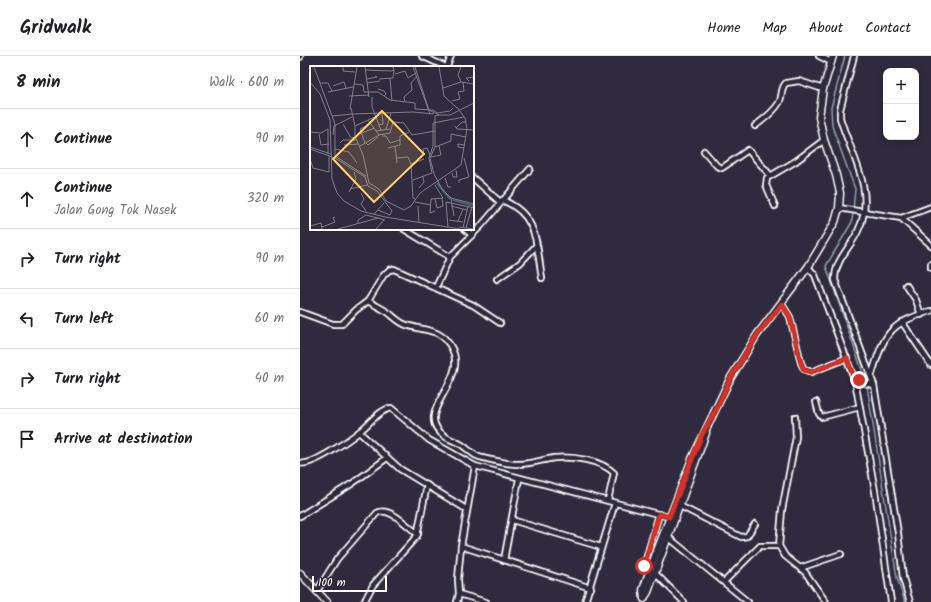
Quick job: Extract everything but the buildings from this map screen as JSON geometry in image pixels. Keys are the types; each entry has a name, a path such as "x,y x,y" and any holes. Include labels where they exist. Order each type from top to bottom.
{"main road":[{"path":"653,571 669,517 694,453 735,369 757,335 782,304 808,267 832,230 839,208 839,186 824,140 819,118 823,89 832,59"},
{"path":"644,600 644,590 680,506 707,427"},
{"path":"669,517 677,512"},
{"path":"669,517 672,525"},
{"path":"300,573 327,602"}],"street":[{"path":"422,56 444,66"},
{"path":"446,66 451,56"},
{"path":"819,56 832,59"},
{"path":"854,56 840,110 840,118 865,188 866,195 864,212 858,232 837,264 835,280 871,377"},
{"path":"755,126 767,117 777,106 781,97 782,88 786,83 799,81 823,89"},
{"path":"775,206 766,186 766,181 770,175 796,161 824,140"},
{"path":"704,151 717,166 722,168 748,150 770,175"},
{"path":"436,287 450,257 472,235 530,169"},
{"path":"474,179 501,201 513,205 529,220 534,229 542,278"},
{"path":"839,208 901,218 931,207"},
{"path":"901,218 931,246"},
{"path":"406,230 450,257"},
{"path":"466,230 472,235"},
{"path":"497,279 520,262 536,246"},
{"path":"808,267 815,275 857,381 891,602"},
{"path":"300,312 338,325 345,321 368,301 383,276 392,269 436,287 473,305 500,323"},
{"path":"906,285 916,300 921,315"},
{"path":"368,301 388,312 403,324 440,335 450,346 456,357 456,366 434,413 436,426 443,435 478,457 508,463 528,464 558,458 590,461 608,467 614,473 608,500"},
{"path":"782,304 790,317 804,370 811,372 847,358"},
{"path":"910,602 903,578 898,533 871,377 885,338 892,329 902,322 931,311"},
{"path":"902,322 931,365"},
{"path":"857,381 871,384"},
{"path":"816,402 819,414 822,418 860,407"},
{"path":"300,463 303,464 314,461 359,432 385,410 390,408 429,440 475,466 669,517"},
{"path":"795,417 796,437 782,510 779,546 785,556 810,577 826,602"},
{"path":"359,432 400,469 466,509"},
{"path":"300,516 348,486 387,458"},
{"path":"457,602 459,594 458,579 461,546 466,509 475,466"},
{"path":"504,560 520,479"},
{"path":"364,602 373,585 418,534 427,485"},
{"path":"585,602 615,503"},
{"path":"680,506 741,537 747,536 755,524"},
{"path":"317,591 337,558 377,513 390,513 418,534"},
{"path":"644,566 659,514"},
{"path":"512,520 601,547"},
{"path":"668,537 748,602"},
{"path":"461,546 590,588"},
{"path":"724,582 760,546 779,546"},
{"path":"800,568 808,563 841,554"},
{"path":"653,571 684,602"},
{"path":"459,594 486,602"}],"waterway":[{"path":"845,56 831,108 832,126 855,189 852,222 826,266 866,382"},
{"path":"867,386 897,578 905,602"}],"route":[{"path":"644,566 659,514 669,517 702,434 716,410 735,369 757,335 782,304 788,311 804,370 811,372 847,358 855,381 859,380"}]}
